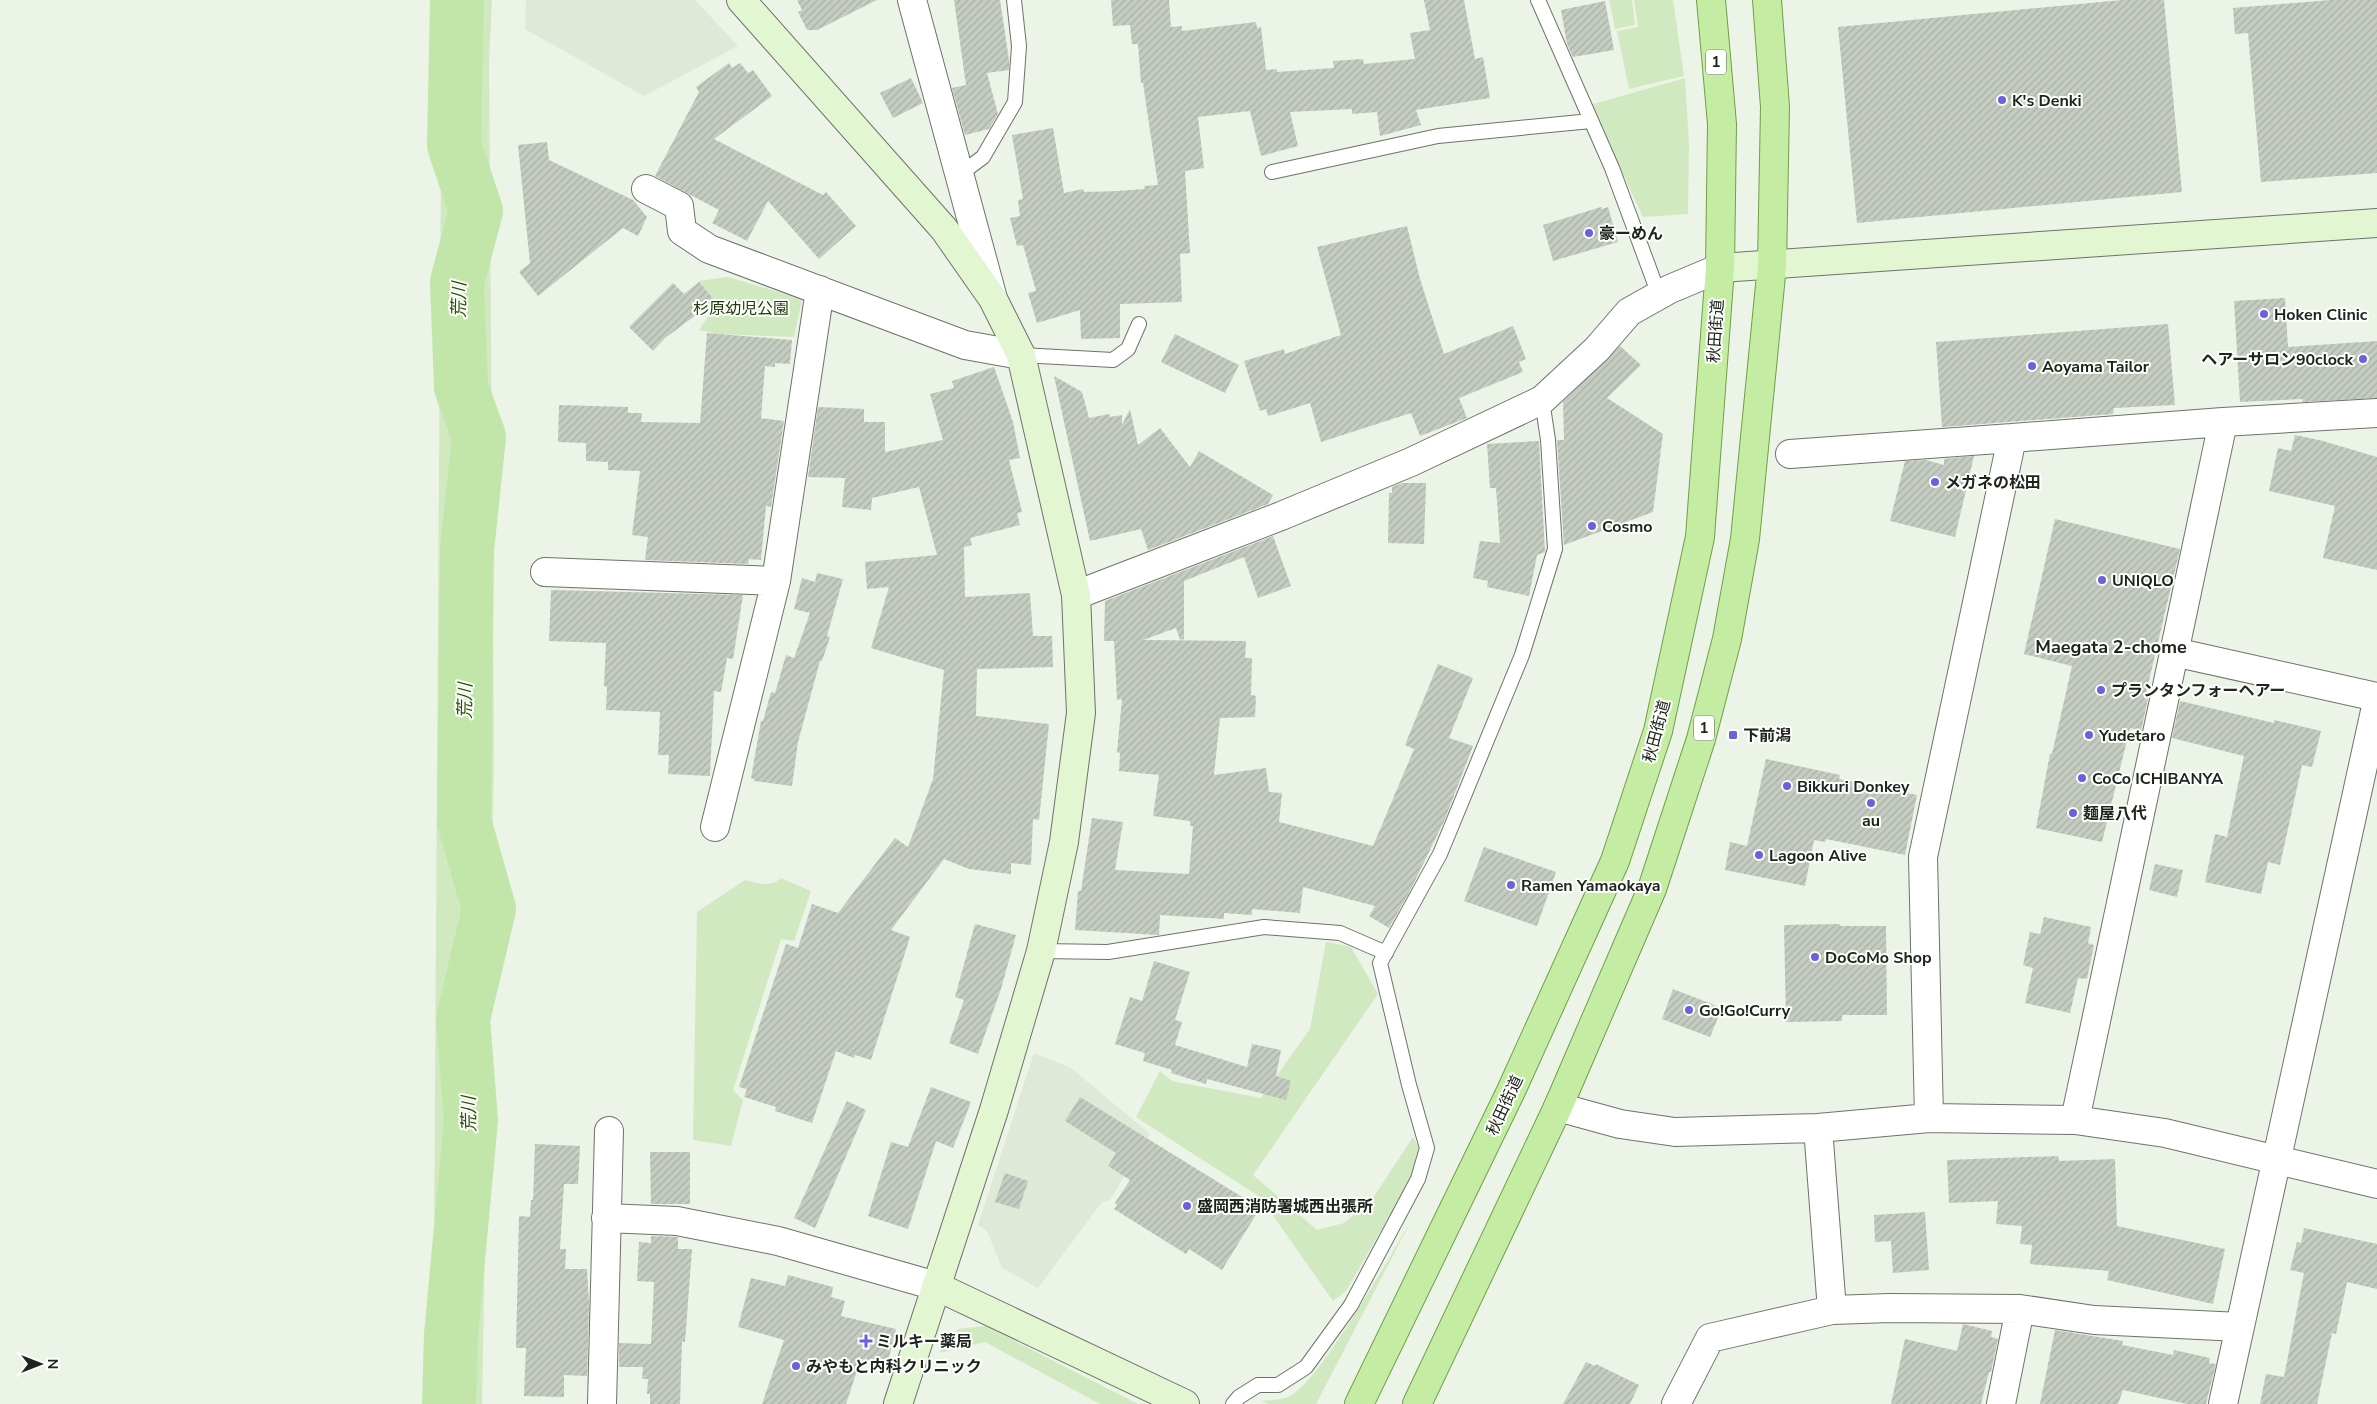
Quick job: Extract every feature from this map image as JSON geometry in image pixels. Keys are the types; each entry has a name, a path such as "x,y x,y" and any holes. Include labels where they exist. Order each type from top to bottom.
{"main road":[{"name":"秋田街道","path":"1359,1404 1511,1091 1615,861 1658,731 1700,537 1720,268 1722,124 1710,0"},
{"name":"1","path":"1418,1404 1558,1107 1652,889 1701,739 1727,639 1745,539 1772,265 1775,107 1766,0"}],"street":[{"path":"741,0 944,229 993,299 1020,355 1076,595 1082,713 1064,842 1041,951 994,1110 898,1404"},
{"path":"912,0 993,299"},
{"path":"646,189 678,206 682,231 709,250 964,345 1020,355"},
{"path":"1076,595 1281,516 1411,462 1542,400 1597,349 1629,312 1659,295 1720,268 2377,223"},
{"path":"715,827 776,581 820,290"},
{"path":"1790,454 2223,422 2377,413"},
{"path":"2075,1120 2223,422"},
{"path":"1928,1118 1923,857 2012,438"},
{"path":"545,572 776,581"},
{"path":"2174,652 2377,697"},
{"path":"2223,1404 2377,702"},
{"path":"1558,1107 1620,1124 1675,1132 1818,1128 1928,1118 2075,1120 2165,1133 2377,1184"},
{"path":"1818,1128 1832,1310"},
{"path":"602,1404 609,1132"},
{"path":"606,1218 677,1221 778,1240 936,1286 1186,1404"},
{"path":"1676,1404 1710,1338 1832,1310 1950,1307 2020,1309 2094,1320 2240,1327"},
{"path":"2001,1404 2020,1309"}],"lane":[{"path":"959,175 983,157 1015,102 1018,46 1014,0"},
{"path":"1538,0 1612,168 1659,295"},
{"path":"1272,172 1438,136 1591,121"},
{"path":"1020,355 1113,360 1128,349 1139,324"},
{"path":"1233,1404 1239,1397 1258,1385 1278,1385 1306,1367 1351,1305 1418,1179 1427,1148 1409,1085 1380,963 1440,854 1522,655 1555,549 1548,440 1542,400"},
{"path":"1041,951 1108,952 1264,927 1340,933 1386,954"}],"shaded area":[{"path":"526,0 695,0 738,46 644,96 525,29"},
{"path":"1034,1053 1071,1068 1150,1134 1110,1200 1102,1202 1038,1288 1002,1268 987,1231 978,1225"}],"green space":[{"path":"442,0 492,0 489,63 494,754 482,1404 433,1404"},
{"path":"1609,0 1632,0 1635,25 1615,29"},
{"path":"1634,0 1673,0 1684,76 1629,89 1617,31 1638,27"},
{"path":"1685,78 1689,144 1688,214 1643,217 1590,105"},
{"name":"杉原幼児公園","path":"728,277 802,299 794,337 719,334 699,330 715,306 698,281"},
{"path":"781,878 811,891 794,941 781,939 733,1090 743,1100 731,1146 693,1140 697,912 745,880 768,884"},
{"path":"1326,942 1351,947 1378,994 1253,1175 1317,1230 1344,1223 1373,1198 1413,1137 1420,1150 1408,1184 1346,1291 1333,1301 1260,1197 1136,1117 1160,1071 1172,1081 1261,1098 1310,1029"},
{"path":"1411,1221 1316,1404 1269,1404 1261,1401 1288,1397 1301,1388 1317,1370 1353,1317"},
{"path":"985,1326 1138,1404 1100,1404 985,1342 939,1353 958,1329"}],"building":[{"path":"797,0 877,0 817,30 807,30 798,12 802,10"},
{"path":"954,0 1000,0 1009,60 1009,70 987,73 998,114 989,129 965,135 952,88 966,85"},
{"path":"1111,0 1169,0 1171,27 1182,26 1182,31 1256,22 1257,28 1261,27 1266,70 1277,69 1277,72 1334,68 1333,61 1363,59 1364,64 1415,59 1410,33 1430,30 1424,0 1464,0 1475,59 1483,57 1490,98 1416,110 1421,125 1380,136 1377,112 1352,114 1352,109 1290,112 1298,146 1261,156 1250,111 1198,117 1204,168 1185,171 1190,253 1180,254 1182,302 1120,304 1120,338 1081,339 1080,310 1037,323 1028,293 1036,291 1023,245 1017,246 1010,218 1020,216 1018,200 1023,199 1012,135 1053,128 1064,193 1083,189 1084,192 1145,189 1144,186 1158,185 1143,83 1141,83 1138,44 1132,44 1130,25 1113,26"},
{"path":"2122,0 2164,0 2182,192 1857,223 1838,27"},
{"path":"2330,0 2377,0 2377,173 2261,182 2248,33 2235,34 2233,8"},
{"path":"1605,1 1614,50 1573,57 1567,44 1561,10"},
{"path":"729,63 732,68 740,63 748,73 753,70 772,96 714,139 823,195 826,192 856,226 819,259 768,201 747,241 712,223 719,210 655,176 699,92 696,87"},
{"path":"911,78 923,103 893,118 880,93"},
{"path":"547,142 549,160 633,200 647,217 638,236 623,228 538,296 519,272 530,263 518,145"},
{"path":"1601,207 1602,209 1608,207 1618,242 1553,261 1543,225"},
{"path":"1407,226 1420,279 1444,354 1513,326 1526,359 1519,362 1523,372 1459,398 1467,418 1420,436 1411,413 1321,442 1310,403 1268,416 1266,409 1260,411 1244,361 1284,349 1285,354 1341,335 1317,247"},
{"path":"699,282 715,301 665,338 653,351 629,327 673,283 684,294"},
{"path":"2285,298 2288,347 2377,341 2377,398 2302,402 2303,399 2240,402 2234,301"},
{"path":"2168,324 2175,405 2114,408 2113,414 1942,427 1936,342"},
{"path":"707,333 792,340 790,364 775,363 775,367 765,366 761,418 784,421 771,507 766,506 761,560 749,559 748,564 645,560 648,537 632,535 640,471 608,470 608,462 586,461 586,443 558,442 559,405 628,407 628,413 642,413 641,422 700,423"},
{"path":"1175,334 1239,365 1225,393 1161,362"},
{"path":"1620,346 1641,365 1607,398 1663,434 1653,512 1564,545 1557,440 1564,440 1563,402"},
{"path":"994,367 1013,422 1020,458 1009,460 1022,512 1017,513 1020,525 970,538 972,545 964,547 965,597 1030,593 1033,636 1052,636 1053,667 977,669 976,716 1049,724 1039,820 1033,819 1031,865 1011,863 1011,874 969,869 944,859 891,930 910,937 871,1060 855,1055 854,1058 836,1051 812,1123 775,1111 776,1107 744,1097 747,1089 739,1087 786,944 798,948 812,904 838,913 895,838 908,847 933,779 944,670 871,648 889,587 867,589 865,562 937,555 919,487 872,498 871,510 842,507 845,478 808,477 818,407 864,409 864,422 885,422 885,452 943,440 930,394 954,388 952,381"},
{"path":"1054,376 1082,392 1089,418 1109,414 1110,417 1122,415 1122,425 1130,409 1138,445 1160,428 1190,467 1199,451 1273,495 1268,504 1148,550 1141,529 1090,541"},
{"path":"2295,435 2377,457 2377,570 2323,558 2335,506 2269,491 2278,448 2291,451"},
{"path":"1539,441 1545,552 1537,555 1529,596 1487,587 1488,581 1473,578 1480,541 1500,543 1496,488 1490,488 1487,444"},
{"path":"1974,456 1955,537 1890,521 1905,461 1926,460 1944,465 1944,459"},
{"path":"1402,483 1426,483 1424,544 1388,543 1389,493 1392,493 1392,487"},
{"path":"2055,519 2180,549 2146,693 2149,694 2141,731 2130,728 2102,842 2036,828 2050,754 2052,754 2072,666 2024,654"},
{"path":"1273,536 1291,586 1258,598 1244,557 1184,581 1184,639 1180,640 1176,628 1143,640 1246,641 1245,658 1252,658 1251,695 1256,696 1255,717 1220,718 1214,775 1266,768 1269,792 1282,793 1279,822 1373,846 1414,749 1405,745 1438,664 1473,678 1449,738 1473,746 1445,819 1410,891 1389,928 1369,916 1375,906 1303,887 1300,913 1252,909 1252,915 1224,913 1224,919 1160,915 1159,935 1075,930 1078,891 1081,891 1092,818 1123,822 1115,870 1189,874 1193,826 1190,826 1190,821 1153,816 1159,775 1119,771 1120,753 1117,752 1122,699 1117,700 1114,641 1104,641 1105,601"},
{"path":"817,573 843,579 827,636 830,637 822,661 820,661 798,742 792,786 754,781 751,778 761,721 763,721 771,692 775,693 786,655 794,658 810,613 794,609 802,578 815,582"},
{"path":"551,590 743,595 733,659 727,658 721,692 714,691 710,776 668,774 669,755 658,755 660,712 606,710 607,687 604,686 606,643 549,641"},
{"path":"2180,701 2274,723 2274,720 2321,731 2312,767 2302,765 2280,865 2268,862 2261,894 2205,882 2215,834 2227,837 2244,756 2172,738"},
{"path":"1766,759 1840,775 1839,779 1917,795 1905,855 1826,839 1825,842 1814,840 1805,886 1725,870 1730,842 1747,846"},
{"path":"1484,847 1556,872 1537,926 1464,901"},
{"path":"2155,864 2183,870 2177,897 2149,890"},
{"path":"2044,917 2091,927 2088,943 2094,945 2087,979 2078,978 2070,1013 2025,1003 2033,968 2023,965 2030,932 2040,934"},
{"path":"975,924 1016,935 1001,989 978,1054 949,1043 964,1000 955,997"},
{"path":"1840,924 1840,926 1886,926 1887,1015 1842,1015 1842,1021 1786,1022 1784,925"},
{"path":"1154,961 1190,972 1175,1020 1182,1022 1175,1045 1247,1067 1252,1044 1281,1050 1276,1076 1291,1081 1286,1100 1207,1079 1206,1084 1171,1073 1172,1070 1143,1061 1145,1053 1115,1044 1130,997 1142,1001"},
{"path":"1673,989 1722,1008 1710,1037 1662,1019"},
{"path":"931,1087 971,1102 953,1148 936,1141 908,1229 868,1216 891,1142 908,1147"},
{"name":"盛岡西消防署城西出張所","path":"1080,1097 1260,1208 1222,1270 1189,1249 1186,1254 1114,1209 1117,1205 1115,1203 1130,1180 1108,1166 1116,1153 1065,1121"},
{"path":"847,1101 866,1110 815,1228 794,1218"},
{"path":"535,1144 580,1146 578,1184 564,1184 560,1249 566,1249 565,1269 587,1269 589,1304 587,1376 564,1375 564,1397 524,1396 526,1348 516,1348 519,1216 530,1217 531,1200 533,1200"},
{"path":"650,1152 690,1152 690,1204 651,1204"},
{"path":"2058,1156 2059,1161 2115,1159 2117,1226 2225,1249 2213,1304 2107,1280 2109,1271 2030,1264 2032,1245 2020,1244 2022,1226 1996,1224 1998,1201 1949,1203 1947,1160"},
{"path":"1005,1173 1028,1181 1019,1209 995,1202"},
{"path":"1925,1212 1929,1270 1893,1273 1891,1241 1875,1242 1874,1215"},
{"path":"2304,1228 2377,1244 2377,1289 2347,1282 2336,1334 2332,1333 2317,1404 2260,1404 2266,1374 2284,1377 2304,1273 2290,1270 2297,1242 2301,1243"},
{"path":"651,1236 678,1237 678,1249 692,1249 685,1342 682,1341 680,1404 650,1404 650,1394 647,1394 648,1379 642,1379 643,1367 619,1367 619,1343 651,1344 654,1282 637,1281 639,1242 651,1243"},
{"path":"788,1275 833,1287 831,1297 845,1301 841,1316 896,1329 887,1365 861,1359 846,1404 762,1404 784,1340 738,1327 751,1278 785,1286"},
{"path":"1963,1324 1992,1331 1991,1337 1998,1339 1991,1372 1989,1372 1981,1404 1891,1404 1905,1339 1957,1351"},
{"path":"2055,1330 2123,1341 2122,1345 2173,1355 2174,1350 2210,1358 2209,1363 2216,1364 2206,1404 2187,1404 2123,1390 2118,1404 2040,1404"},
{"path":"1586,1362 1595,1366 1596,1364 1639,1385 1630,1404 1563,1404"}],"waterway":[{"name":"荒川","path":"449,1404 451,1335 471,1120 463,1019 489,909 464,821 467,550 479,437 461,387 457,282 476,211 454,145 457,0"}],"place":[{"name":"K's Denki","path":"2002,100"},
{"name":"豪ーめん","path":"1589,233"},
{"name":"Hoken Clinic","path":"2264,314"},
{"name":"ヘアーサロン90clock","path":"2363,359"},
{"name":"Aoyama Tailor","path":"2032,366"},
{"name":"メガネの松田","path":"1935,482"},
{"name":"Cosmo","path":"1592,526"},
{"name":"UNIQLO","path":"2102,580"},
{"name":"プランタンフォーヘアー","path":"2101,690"},
{"name":"下前潟","path":"1733,735"},
{"name":"Yudetaro","path":"2089,735"},
{"name":"CoCo ICHIBANYA","path":"2082,778"},
{"name":"Bikkuri Donkey","path":"1787,786"},
{"name":"au","path":"1871,803"},
{"name":"麺屋八代","path":"2073,813"},
{"name":"Lagoon Alive","path":"1759,855"},
{"name":"Ramen Yamaokaya","path":"1511,885"},
{"name":"DoCoMo Shop","path":"1815,957"},
{"name":"Go!Go!Curry","path":"1689,1010"},
{"name":"盛岡西消防署城西出張所","path":"1187,1206"},
{"name":"ミルキー薬局","path":"866,1341"},
{"name":"みやもと内科クリニック","path":"796,1366"}],"district":[{"name":"Maegata 2-chome","path":"2111,647"}]}
